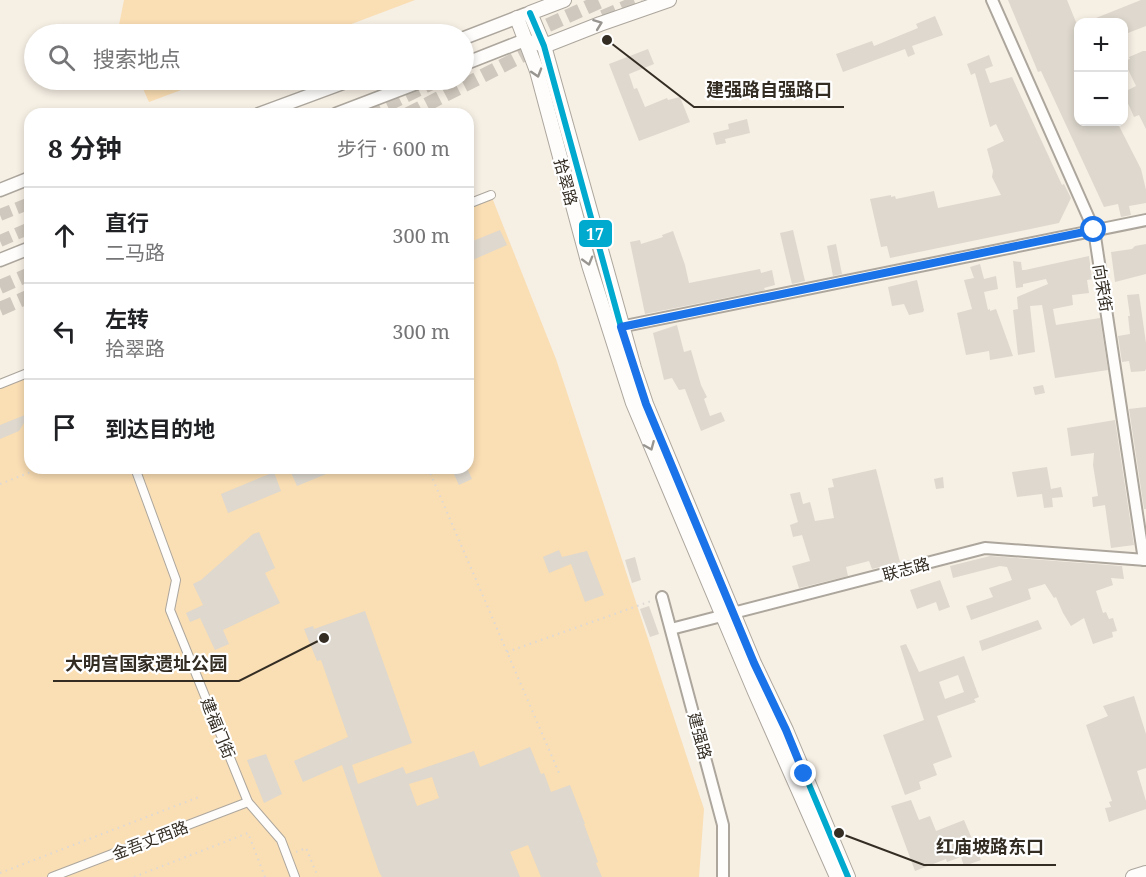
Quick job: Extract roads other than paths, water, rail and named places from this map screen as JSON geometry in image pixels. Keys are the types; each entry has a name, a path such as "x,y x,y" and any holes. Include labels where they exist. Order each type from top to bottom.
{"main road":[{"path":"524,15 564,0"},
{"path":"544,46 669,0"},
{"name":"拾翠路","path":"524,15 525,40 537,71 570,198 615,328 837,877"},
{"name":"拾翠路","path":"524,15 544,46 615,328"},
{"name":"拾翠路","path":"729,614 786,730 848,877"},
{"path":"1133,877 1146,873"}],"street":[{"name":"向荣街","path":"992,0 1094,230 1145,560"},
{"path":"474,34 524,15"},
{"path":"474,60 525,40 544,46"},
{"path":"275,108 324,90"},
{"path":"352,108 399,90"},
{"path":"0,190 24,180"},
{"path":"474,202 491,195"},
{"path":"615,328 1146,220"},
{"path":"0,260 24,250"},
{"path":"0,384 24,374"},
{"name":"建福门街","path":"137,474 176,580 170,610 248,802 281,840 295,877"},
{"name":"联志路","path":"671,629 985,548 1145,560"},
{"name":"建强路","path":"662,597 723,825 723,877"},
{"name":"金吾丈西路","path":"52,877 248,802"}],"tunnel":[{"path":"529,34 603,0"},
{"path":"603,17 642,0"},
{"path":"474,80 539,47"},
{"path":"380,108 417,90"},
{"path":"420,108 455,90"},
{"path":"0,215 24,205"},
{"path":"0,241 24,231"},
{"path":"0,287 24,277"},
{"path":"0,309 24,299"}],"place":[{"name":"建强路自强路口","path":"607,40"},
{"name":"大明宫国家遗址公园","path":"324,638"},
{"name":"红庙坡路东口","path":"839,833"}]}
